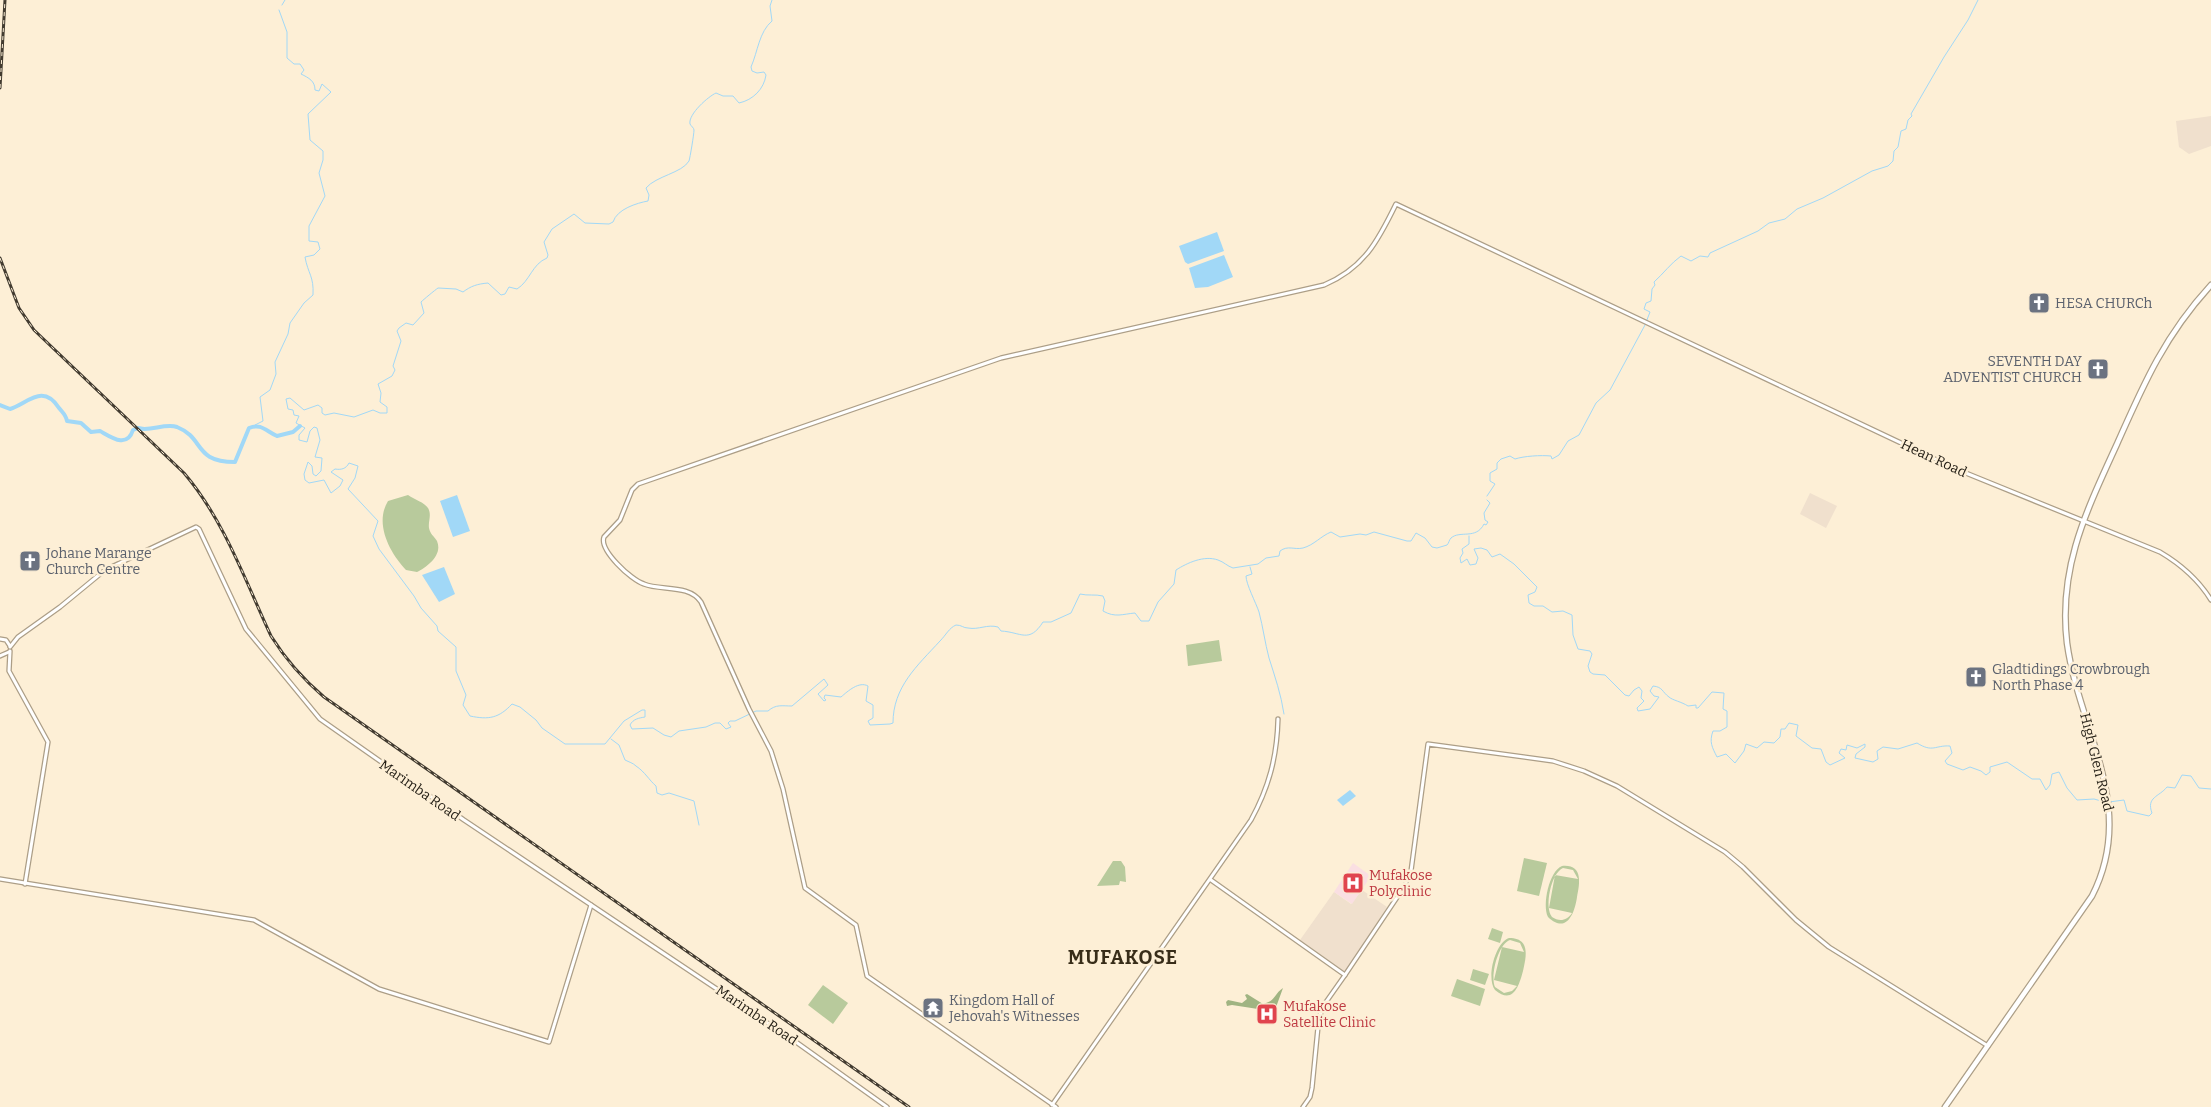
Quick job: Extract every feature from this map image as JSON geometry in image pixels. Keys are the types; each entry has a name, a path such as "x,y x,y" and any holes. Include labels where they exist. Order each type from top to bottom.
{"main road":[{"name":"High Glen Road","path":"1945,1107 2096,888 2106,863 2109,848 2110,808 2071,660 2066,631 2068,578 2073,550 2083,521 2157,357 2186,314 2211,285"}],"street":[{"name":"Hean Road","path":"1054,1106 867,976 856,925 810,892 803,884 779,774 769,746 752,716 699,598 687,592 640,583 612,559 604,548 604,537 618,523 632,490 642,482 1001,358 1324,285 1342,276 1367,256 1396,204 1951,467 2147,546 2174,560 2200,583 2211,600"},
{"name":"Marimba Road","path":"18,637 60,607 105,570 196,527 199,529 246,629 320,719 464,820 796,1042 887,1107"},
{"path":"0,639 6,640 18,637"},
{"path":"18,637 10,649 2,656 8,663 13,680 48,742 25,884"},
{"path":"6,640 10,649 8,663"},
{"path":"1054,1106 1251,820 1267,788 1277,748 1278,719"},
{"path":"1303,1107 1310,1097 1312,1088 1318,1018 1326,1002 1404,887 1411,871 1428,744 1548,760 1584,771 1617,786 1725,852 1745,868 1796,920 1829,947 1988,1046"},
{"path":"0,879 254,920 379,989 549,1042 591,905"},
{"path":"1211,880 1345,975"}],"shaded area":[{"path":"2211,116 2211,146 2189,154 2179,147 2176,121"},
{"path":"1810,493 1837,506 1826,528 1800,514"},
{"name":"Mufakose Polyclinic","path":"1353,863 1371,876 1352,904 1334,892"},
{"path":"1362,890 1387,907 1345,972 1300,940 1334,892 1351,904"}],"green space":[{"path":"408,495 428,508 430,513 430,530 438,546 438,551 433,560 417,572 406,570 400,563 390,547 383,528 384,510 388,501"},
{"path":"1219,640 1222,661 1188,666 1186,645"},
{"path":"1524,858 1547,863 1539,896 1517,891"},
{"path":"1113,861 1121,861 1125,867 1126,882 1120,881 1119,885 1097,886"},
{"path":"1562,866 1574,868 1577,871 1579,881 1572,915 1565,923 1560,924 1548,917 1546,912 1546,897 1550,881 1557,869","holes":["1563,868 1573,870 1578,879 1556,875","1555,878 1549,908 1550,891","1549,908 1572,913 1563,920 1557,920 1552,917"]},
{"path":"1492,928 1503,932 1500,943 1488,939"},
{"path":"1509,938 1521,941 1525,949 1523,971 1517,988 1511,995 1501,994 1492,985 1493,961 1500,947","holes":["1510,940 1520,943 1524,952 1502,947","1502,948 1494,980 1494,968","1494,980 1517,986 1512,991 1504,993 1495,987"]},
{"path":"1473,969 1489,974 1485,985 1470,980"},
{"path":"1457,979 1485,989 1480,1006 1451,996"},
{"path":"823,985 848,1003 833,1024 808,1005"},
{"path":"1283,988 1275,1010 1261,1011 1232,1005 1227,1006 1226,1002 1228,1000 1242,1003 1247,999 1245,995 1247,994 1263,1004 1267,1003"}],"water":[{"path":"1217,232 1224,251 1188,264 1185,262 1179,246"},
{"path":"1224,255 1233,277 1208,287 1195,288 1189,268"},
{"path":"457,495 470,531 453,537 440,501"},
{"path":"444,567 455,594 439,602 422,575"},
{"path":"1350,790 1356,796 1343,806 1337,800"}],"waterway":[{"path":"282,5 285,0"},
{"path":"772,0 770,6 772,21 761,36 751,67 752,71 757,73 764,72 766,75 763,85 753,97 744,102 739,103 733,96 723,96 716,93 700,106 690,120 694,130 689,161 681,169 650,184 646,188 649,195 648,201 623,210 609,224 585,223 574,214 552,229 544,242 548,255 547,258 534,268 521,286 517,289 509,287 505,294 501,295 488,283 474,286 463,292 456,289 438,288 421,302 424,313 413,325 406,323 397,331 401,341 393,366 395,370 392,376 378,384 381,393 380,402 387,407 387,413 373,410 354,417 334,413 325,415 322,413 322,408 318,405 304,410 290,398 286,399 288,409 293,410 294,415 299,416 296,423 305,428 299,435 299,440 307,442 310,431 314,427 317,428 320,440 315,457 322,458 321,471 316,476 313,474 312,466 308,462 304,474 305,480 309,483 324,480 331,493 340,486 343,480 331,472 335,469 345,468 349,463 358,466 355,478 348,489 378,521 373,536 379,549 421,608 437,626 438,631 456,647 456,671 466,695 463,705 470,716 493,717 503,712 512,704 520,707 536,720 542,728 565,744 605,744 624,721 642,710 645,710 645,717 633,721 630,725 632,729 653,728 671,737 679,731 706,727 715,723 720,723 726,729 731,727 728,723 730,721 735,721 756,711 768,711 779,706 792,706 824,679 828,685 818,694 824,701 826,700 824,698 825,695 841,697 857,686 868,686 866,701 873,705 873,718 868,721 870,725 890,724 893,723 897,699 908,678 949,630 956,625 966,628 994,626 998,627 1001,631 1029,635 1038,629 1043,622 1051,622 1071,613 1080,594 1103,596 1105,601 1103,611 1107,613 1119,615 1135,613 1141,621 1149,621 1158,602 1174,584 1176,570 1190,562 1207,558 1220,561 1233,568 1258,564 1266,558 1279,556 1280,551 1283,549 1307,547 1331,532 1340,537 1366,535 1374,532 1407,541 1411,541 1416,533 1425,538 1432,547 1437,548 1447,545 1450,539 1455,536 1477,532 1484,524 1486,525 1488,522 1485,520 1484,513 1490,503 1487,500"},
{"path":"1487,496 1495,484 1490,481 1490,473 1497,469 1497,463 1501,459 1510,456 1515,459 1528,456 1551,456 1552,459 1559,455 1568,441 1579,435 1596,403 1610,390 1645,325 1650,312 1644,309 1646,303 1651,301 1654,282 1677,259 1681,256 1691,261 1700,256 1708,257 1710,253 1758,231 1769,223 1785,219 1797,209 1823,198 1872,171 1888,166 1893,161 1894,151 1898,147 1901,131 1906,129 1908,120 1912,116 1911,114 1968,20 1978,0"},
{"path":"255,425 263,421 260,397 270,390 276,374 275,362 288,334 290,323 304,303 313,295 312,279 305,257 314,255 320,249 318,242 309,241 309,226 325,196 319,173 323,160 323,151 310,140 308,114 331,92 322,84 319,91 315,90 313,82 301,74 304,70 300,64 294,64 287,58 287,32 279,10"},
{"path":"0,405 10,409 35,397 47,397 53,401 67,421 81,423 91,432 100,431 118,440 127,439 133,430 138,428 177,427 192,437 201,449 212,458 235,462 249,428 257,426 277,436 293,432 300,426"},
{"path":"1469,536 1469,544 1462,549 1461,563 1467,559 1470,565 1476,564 1478,558 1474,549 1481,548 1487,550 1492,557 1500,554 1514,564 1537,587 1535,592 1528,595 1529,603 1534,606 1543,606 1552,612 1563,611 1572,615 1573,635 1578,649 1590,651 1592,654 1588,666 1590,672 1605,675 1625,695 1629,696 1639,687 1642,691 1641,698 1644,701 1637,708 1638,711 1650,709 1659,697 1654,696 1650,691 1653,686 1661,689 1672,699 1688,706 1696,705 1696,708 1712,692 1724,693 1723,709 1727,711 1727,727 1720,731 1713,731 1711,738 1712,747 1717,757 1726,754 1735,763 1744,751 1746,744 1757,748 1764,742 1774,743 1780,737 1781,729 1785,729 1789,723 1798,725 1796,736 1812,748 1821,749 1826,762 1830,765 1845,758 1839,753 1841,749 1846,750 1847,745 1857,748 1865,744 1865,747 1856,754 1855,758 1873,762 1878,759 1877,751 1883,747 1898,749 1917,743 1927,748 1950,746 1952,753 1945,761 1947,764 1963,770 1970,767 1986,775 1990,772 1990,767 2007,762 2032,779 2040,779 2046,790 2050,785 2052,774 2059,772 2067,788 2077,800 2094,799 2105,802"},
{"path":"1250,567 1252,574 1246,576 1246,579 1259,612 1284,714"},
{"path":"611,739 619,745 625,760 639,768 656,786 657,793 662,795 669,793 694,801 699,825"},
{"path":"2109,802 2124,800 2127,811 2149,816 2152,813 2152,800 2167,787 2175,788 2182,775 2191,776 2199,788 2211,789"}],"railway":[{"path":"0,88 5,0"},
{"path":"0,258 19,308 34,330 184,473 198,491 211,510 233,551 271,636 289,661 316,690 909,1107"}],"place":[{"name":"HESA CHURCh","path":"2039,303"},
{"name":"SEVENTH DAY ADVENTIST CHURCH","path":"2098,369"},
{"name":"Johane Marange Church Centre","path":"30,561"},
{"name":"Gladtidings Crowbrough North Phase 4","path":"1976,677"},
{"name":"Mufakose Polyclinic","path":"1353,883"},
{"name":"Kingdom Hall of Jehovah's Witnesses","path":"933,1008"},
{"name":"Mufakose Satellite Clinic","path":"1267,1014"}],"district":[{"name":"MUFAKOSE","path":"1123,957"}]}
